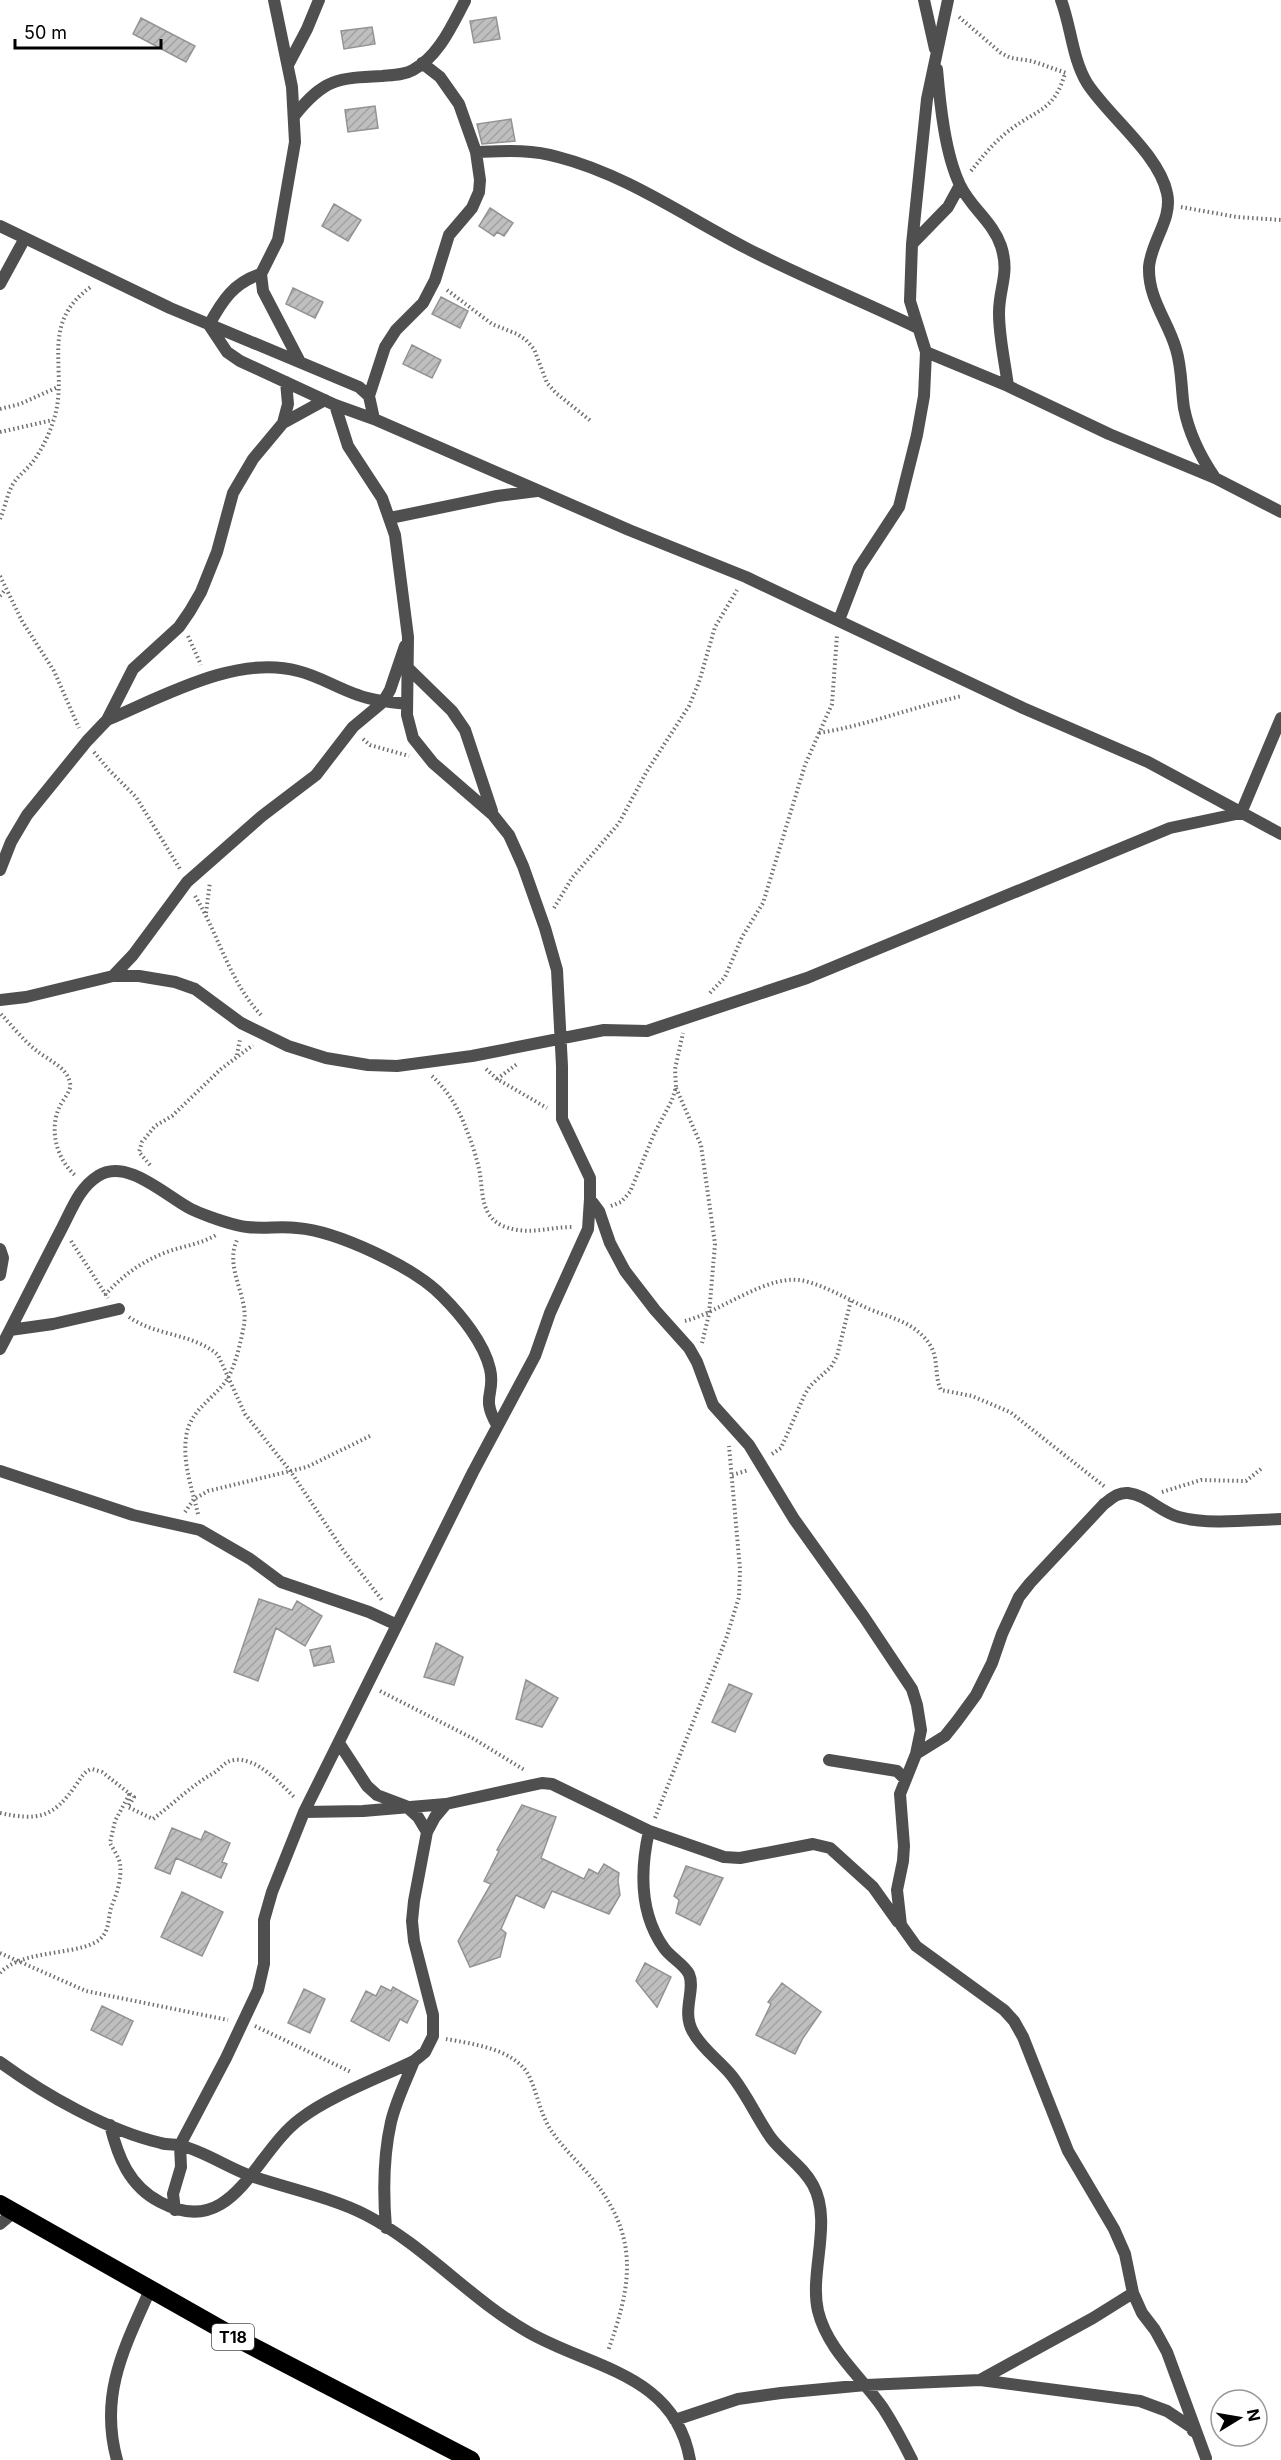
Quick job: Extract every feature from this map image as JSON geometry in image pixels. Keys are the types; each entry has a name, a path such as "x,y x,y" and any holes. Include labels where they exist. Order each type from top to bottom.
{"highway":[{"name":"T18","path":"4,2214 471,2460"}],"street":[{"path":"274,0 288,65 295,115 295,142 280,230 274,249 261,274 263,291 300,362"},
{"path":"288,65 304,36 319,0"},
{"path":"924,0 936,52 945,129 960,184 994,231 1005,262 1006,276 1001,291 999,316 1008,386"},
{"path":"1061,0 1086,82 1151,162 1164,182 1168,204 1165,220 1152,250 1149,266 1150,282 1154,299 1173,339 1179,358 1188,426 1196,447 1215,478"},
{"path":"295,115 318,89 331,82 344,78 397,75 413,70 447,35 465,1"},
{"path":"839,620 859,568 899,507 924,396 926,352 916,327 910,301 912,244 927,99 947,4"},
{"path":"374,418 369,396 385,347 396,330 423,303 435,280 449,235 472,208 479,192 480,180 476,152 459,104 440,77 422,63"},
{"path":"476,152 510,150 541,154 558,157 594,170 663,202 748,249 916,327"},
{"path":"912,244 948,207 960,184"},
{"path":"0,226 209,325 359,387 369,396"},
{"path":"0,284 25,238"},
{"path":"209,325 234,288 261,274"},
{"path":"209,325 228,352 286,382 746,577 986,690 1148,762 1281,834"},
{"path":"926,352 1008,386 1109,434 1215,478 1281,512"},
{"path":"0,870 11,842 27,815 107,720 134,669 144,656 179,627 201,592 217,552 239,479 283,423 288,404 286,382"},
{"path":"283,423 330,402"},
{"path":"175,2210 173,2194 181,2167 180,2145 245,2021 258,1990 264,1964 264,1920 272,1892 304,1812 396,1623 535,1356 550,1313 588,1229 590,1178 584,1161 565,1129 561,1105 562,1066 557,970 545,928 523,866 509,835 493,815 433,763 413,738 409,727 407,704 408,636 390,518 382,498 348,446 330,402"},
{"path":"390,518 497,496 539,491"},
{"path":"113,976 148,937 187,882 262,816 316,775 353,727 383,702 390,690 408,636"},
{"path":"107,720 175,690 219,676 255,669 296,670 359,695 383,702 407,704"},
{"path":"408,669 452,711 465,730 493,815"},
{"path":"1241,813 1281,718"},
{"path":"0,1000 26,997 113,976 139,976 175,982 195,989 241,1023 308,1053 344,1062 397,1066 472,1056 604,1030 647,1031 807,978 1170,828 1241,813"},
{"path":"1,1343 10,1330 86,1184 100,1174 118,1170 146,1180 192,1210 246,1227 296,1228 347,1239 416,1276 442,1295 467,1325 490,1367 492,1380 488,1406 498,1425"},
{"path":"590,1199 599,1211 610,1243 626,1271 698,1362 713,1405 739,1432 794,1519 912,1689 921,1730 916,1754 900,1794 904,1846 897,1890 901,1925"},
{"path":"0,1249 3,1258 0,1275"},
{"path":"10,1330 53,1324 118,1309"},
{"path":"0,1471 133,1515 179,1523 200,1530 250,1559 281,1582 396,1623"},
{"path":"916,1754 945,1736 976,1695 992,1663 1013,1609 1030,1583 1104,1504 1117,1495 1127,1493 1144,1498 1178,1516 1221,1520 1281,1519"},
{"path":"339,1743 368,1786 377,1795 406,1806 418,1817 428,1832"},
{"path":"830,1760 897,1771 905,1779"},
{"path":"304,1812 363,1811 446,1804 542,1783 552,1784 650,1831 724,1857 740,1858 813,1844 830,1848 873,1887 916,1946 1004,2010 1014,2021 1023,2037 1068,2151 1114,2229 1125,2254 1133,2293 1142,2313 1167,2352 1208,2459"},
{"path":"110,2125 115,2147 126,2172 138,2186 175,2210 190,2213 222,2204 237,2194 274,2145 300,2119 326,2103 414,2061 425,2052 433,2036 433,2015 414,1941 412,1921 428,1832 435,1817 446,1804"},
{"path":"650,1831 643,1858 643,1896 663,1947 688,1972 691,1979 687,2004 692,2030 732,2076 772,2139 797,2162 814,2186 820,2207 821,2237 816,2291 818,2310 825,2331 841,2358 866,2385 894,2426 912,2460"},
{"path":"386,2228 383,2194 385,2151 391,2119 414,2061"},
{"path":"0,2062 62,2101 110,2125 162,2144 180,2145 250,2176 350,2208 386,2228 502,2316 529,2333 635,2380 657,2399 675,2420 687,2440 690,2460"},
{"path":"117,2460 110,2413 113,2385 121,2356 150,2290"},
{"path":"980,2380 1093,2318 1133,2293"},
{"path":"675,2420 738,2399 866,2385 980,2380 1140,2401 1167,2411 1191,2427 1208,2459"}],"path":[{"path":"947,4 1001,53 1065,73"},
{"path":"960,184 983,155 1009,130 1054,100 1066,65"},
{"path":"1168,204 1237,217 1281,220"},
{"path":"0,519 12,486 39,454 54,419 58,386 58,337 70,305 80,295 106,278"},
{"path":"435,280 477,314 526,340 534,349 543,375 552,388 592,422"},
{"path":"0,409 20,404 58,386"},
{"path":"0,432 54,419"},
{"path":"0,576 2,592 54,671 74,720 108,769 136,796 206,913 228,965 242,990 266,1020"},
{"path":"545,928 565,887 619,824 647,771 689,706 699,682 715,627 729,601 746,577"},
{"path":"599,1211 621,1202 630,1192 654,1134 672,1100 676,1087 675,1068 690,1015 725,978 742,937 763,903 818,734 832,704 839,620"},
{"path":"179,627 188,637 200,663 219,676"},
{"path":"818,734 870,723 903,711 986,690"},
{"path":"353,727 370,745 433,763"},
{"path":"0,1013 36,1050 58,1066 70,1081 70,1090 59,1107 55,1120 55,1135 58,1152 70,1171 86,1184"},
{"path":"146,1180 151,1168 139,1152 148,1134 155,1126 178,1110 221,1069 265,1035"},
{"path":"472,1056 497,1079 552,1111 565,1129"},
{"path":"418,1063 449,1095 463,1119 480,1174 482,1197 492,1218 502,1225 533,1232 566,1227 588,1229"},
{"path":"676,1087 697,1134 703,1158 714,1244 709,1314 698,1362"},
{"path":"105,1295 118,1281 145,1262 167,1252 214,1237 230,1223"},
{"path":"200,1530 185,1449 189,1424 194,1415 229,1377 245,1319 232,1252 236,1240 246,1227"},
{"path":"62,1228 105,1295 118,1309 136,1322 210,1349 218,1355 245,1414 291,1472 343,1550 376,1591 396,1623"},
{"path":"670,1326 709,1314 759,1289 790,1281 809,1282 902,1321 923,1337 931,1347 941,1389 972,1396 1010,1412 1117,1495"},
{"path":"732,1475 758,1467 760,1462 781,1448 805,1394 810,1386 831,1367 837,1356 851,1300"},
{"path":"194,1499 219,1486 291,1472 323,1460 372,1435"},
{"path":"650,1831 730,1628 739,1597 740,1569 728,1440"},
{"path":"1144,1498 1201,1480 1246,1481 1262,1469"},
{"path":"366,1683 500,1754 542,1783"},
{"path":"128,1807 153,1819 181,1798 200,1779 214,1773 224,1763 235,1760 255,1765 279,1782 297,1799 304,1812"},
{"path":"0,1813 33,1818 51,1812 62,1802 82,1776 92,1769 102,1772 134,1797 128,1807"},
{"path":"0,1973 19,1961 89,1946 103,1935 117,1893 121,1864 110,1843 116,1821 129,1795 128,1807"},
{"path":"0,1953 86,1991 222,2020 245,2021 370,2083"},
{"path":"433,2036 472,2043 504,2054 520,2064 529,2075 552,2132 597,2184 609,2204 626,2252 628,2271 625,2296 603,2364"}],"building":[{"path":"496,17 500,39 474,43 470,21"},
{"path":"141,18 195,46 186,62 133,34"},
{"path":"372,27 375,44 344,49 341,31"},
{"path":"375,106 378,128 348,132 345,110"},
{"path":"511,119 515,141 482,144 477,124"},
{"path":"334,204 361,220 348,241 322,226"},
{"path":"490,208 513,223 504,236 497,232 494,236 479,226"},
{"path":"293,288 323,302 315,318 286,304"},
{"path":"441,297 468,311 460,328 432,314"},
{"path":"412,345 441,360 432,378 403,364"},
{"path":"259,1599 292,1610 297,1601 322,1616 305,1646 276,1628 258,1681 234,1672"},
{"path":"436,1643 463,1657 454,1685 424,1677"},
{"path":"330,1646 334,1662 314,1666 310,1650"},
{"path":"526,1680 558,1698 542,1727 516,1719"},
{"path":"729,1684 752,1694 735,1732 712,1722"},
{"path":"522,1805 556,1817 541,1858 584,1879 589,1869 598,1874 604,1864 619,1873 620,1895 609,1914 552,1891 544,1908 516,1895 501,1929 506,1933 500,1957 470,1967 458,1941 491,1884 484,1881 499,1851 497,1850"},
{"path":"172,1828 201,1840 205,1831 230,1843 222,1862 227,1864 221,1878 176,1858 170,1874 155,1868"},
{"path":"686,1866 723,1878 700,1925 676,1913 679,1900 674,1896"},
{"path":"182,1892 223,1912 202,1956 161,1937"},
{"path":"645,1963 671,1977 657,2007 636,1981"},
{"path":"782,1983 821,2012 795,2054 756,2035 771,2004 768,2002"},
{"path":"381,1986 391,1991 393,1987 418,2001 407,2023 400,2019 389,2041 351,2021 366,1991 376,1996"},
{"path":"304,1989 325,1999 310,2033 288,2023"},
{"path":"102,2006 133,2021 122,2045 91,2030"}]}
